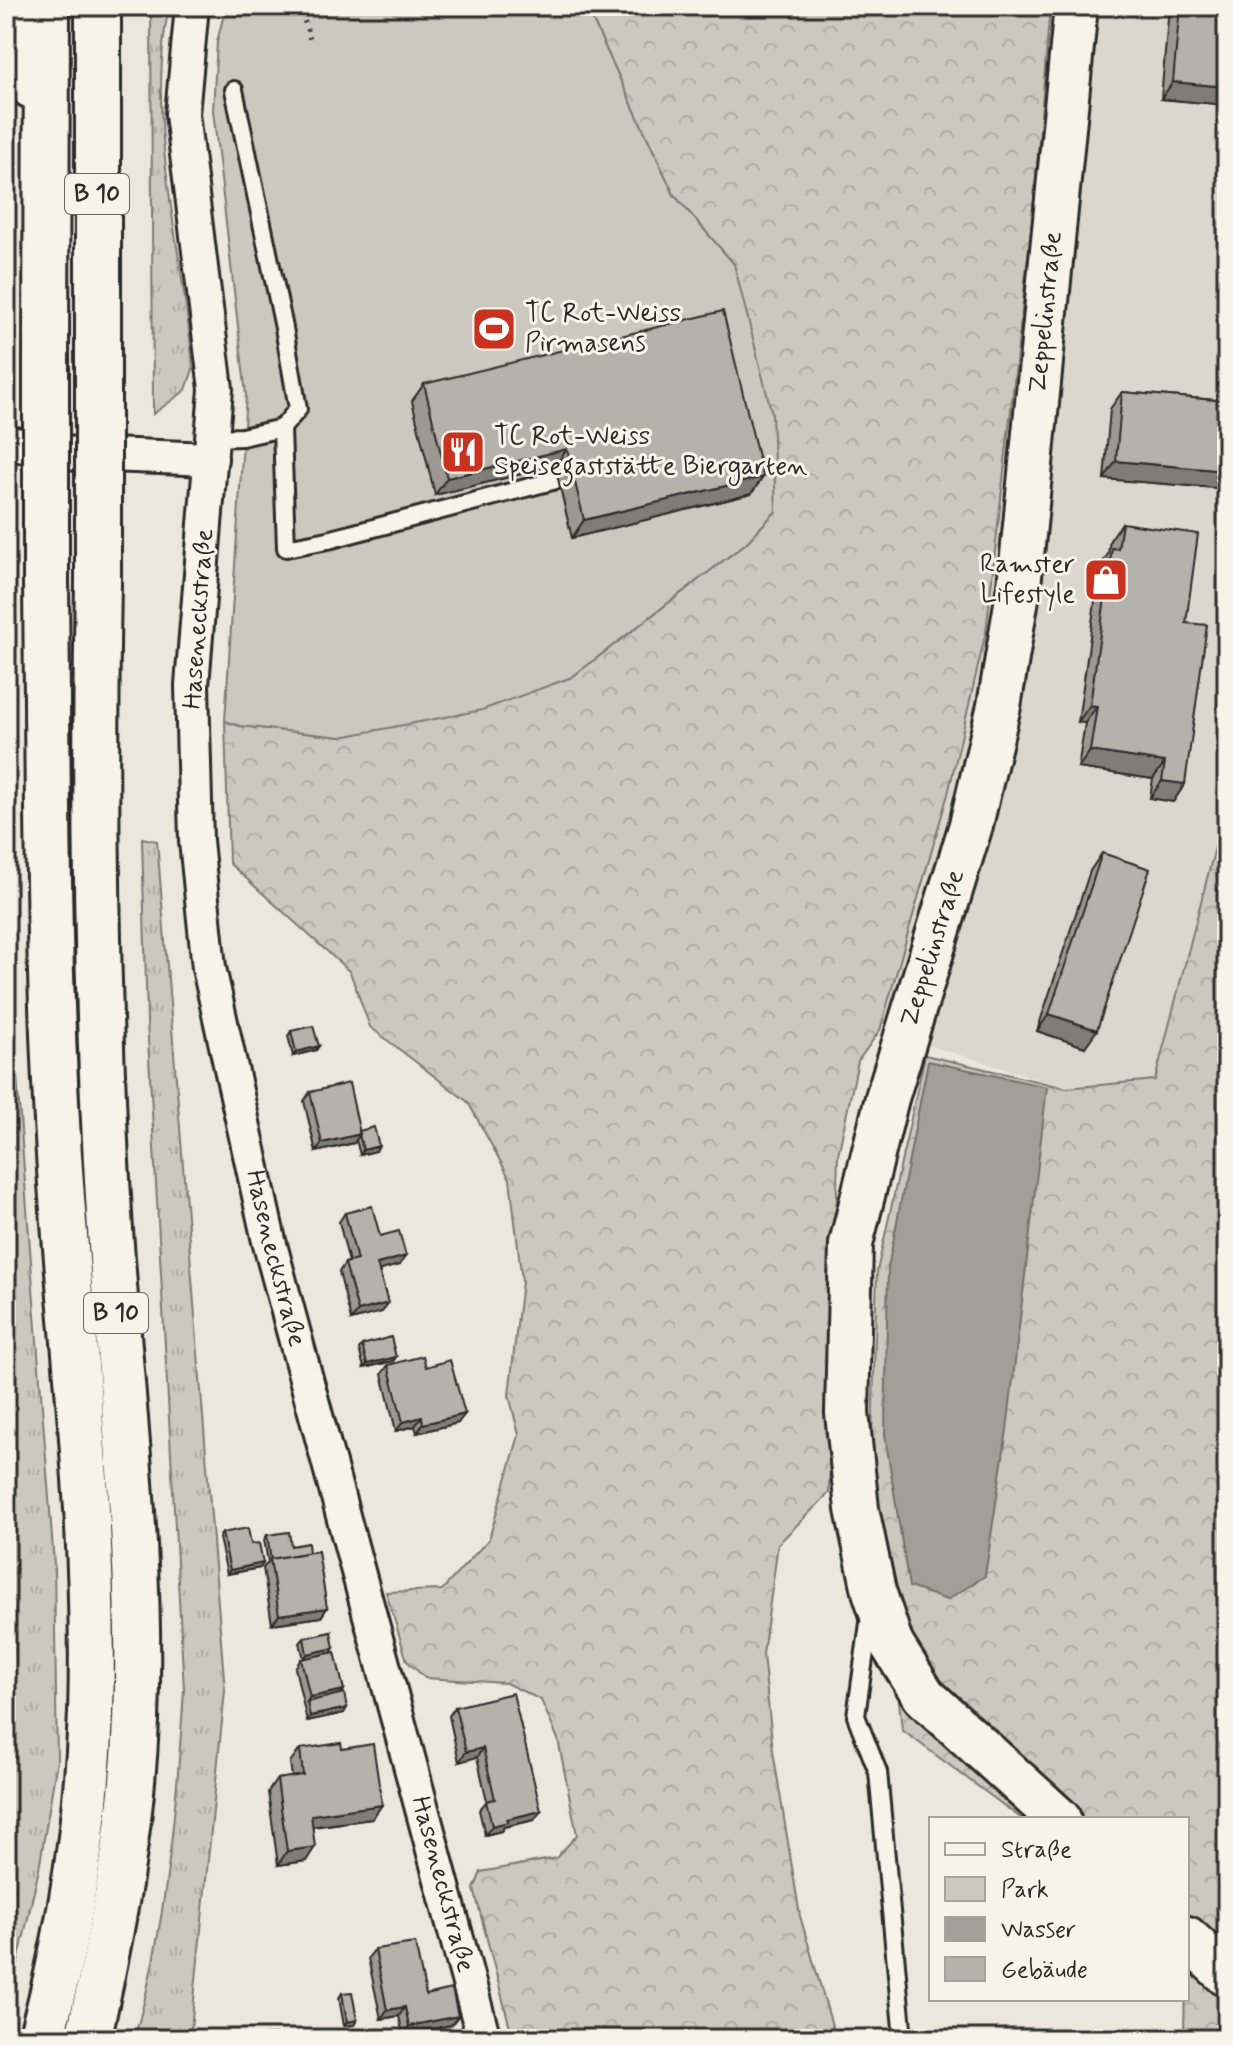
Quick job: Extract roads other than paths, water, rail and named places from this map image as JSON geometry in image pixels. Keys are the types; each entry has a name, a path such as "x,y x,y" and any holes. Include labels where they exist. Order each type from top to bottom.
{"highway":[{"name":"B 10","path":"41,2039 66,1926 83,1819 91,1713 90,1571 51,1040 46,906 47,6"},
{"name":"B 10","path":"88,2039 113,1929 128,1825 136,1719 136,1571 99,1032 95,765 98,6"},
{"path":"6,9 18,30 46,155"}],"street":[{"name":"Haseneckstraße","path":"192,6 182,114 216,389 192,685 196,841 209,968 269,1241 484,2039"},
{"name":"Zeppelinstraße","path":"1057,1817 924,1696 892,1645 874,1591 857,1509 847,1413 851,1244 887,1098 971,825 999,706 1019,586 1076,6"},
{"path":"6,442 57,453 212,448"},
{"path":"1189,1940 1227,1975"}],"lane":[{"path":"212,448 282,428 298,409 234,90"},
{"path":"282,428 286,548 328,540 556,480"},
{"path":"874,1591 856,1716 878,1772 903,2039"}],"water":[{"path":"928,1061 1047,1087 1007,1430 985,1576 947,1600 909,1587 885,1435 888,1268"}],"place":[{"name":"TC Rot-Weiss Pirmasens","path":"494,329"},
{"name":"TC Rot-Weiss Speisegaststätte Biergarten","path":"463,452"},
{"name":"Ramster Lifestyle","path":"1106,580"}]}
